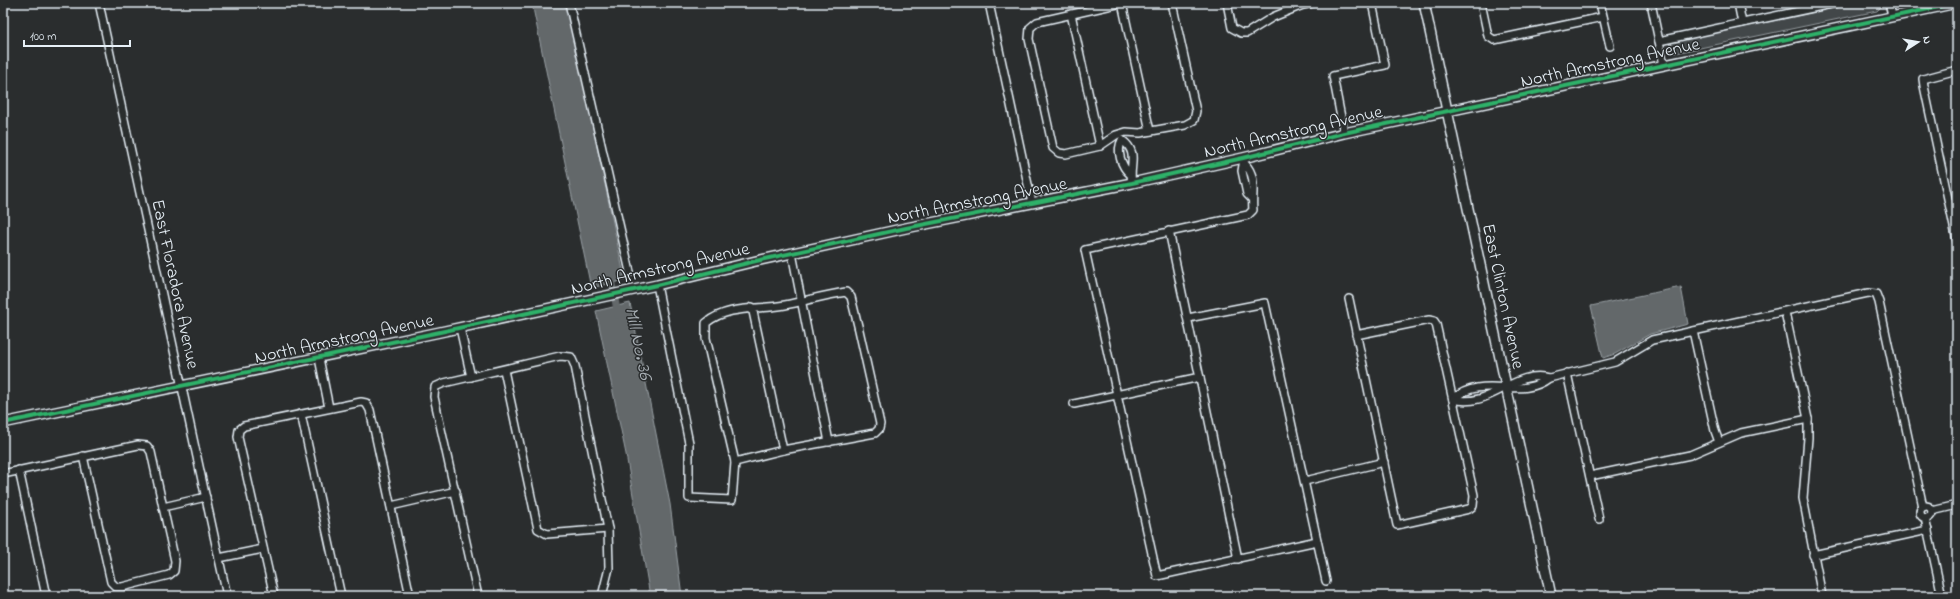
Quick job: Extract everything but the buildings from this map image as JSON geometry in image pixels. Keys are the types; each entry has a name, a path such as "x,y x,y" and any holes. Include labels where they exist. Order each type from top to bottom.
{"street":[{"name":"East Floradora Avenue","path":"99,3 227,596"},
{"path":"570,3 630,272"},
{"path":"989,3 1032,203"},
{"path":"1131,178 1134,164 1130,145 1121,137 1116,135 1100,146 1066,154 1059,153 1053,148 1029,39 1030,28 1037,22 1071,14 1099,5 1122,3 1150,131"},
{"path":"1121,137 1185,125 1194,120 1196,111 1172,3"},
{"path":"1227,3 1232,28 1241,33 1247,33 1273,16 1300,4 1313,3"},
{"path":"1344,133 1333,76 1385,65 1372,3"},
{"name":"East Clinton Avenue","path":"1424,3 1508,387 1551,596"},
{"path":"1481,3 1488,36 1494,40 1603,17"},
{"path":"1600,3 1610,46"},
{"path":"1651,3 1664,65"},
{"path":"1738,3 1742,23"},
{"name":"North Armstrong Avenue","path":"1659,41 1836,3"},
{"path":"1889,3 1892,16"},
{"name":"North Armstrong Avenue","path":"3,423 183,387 460,328 657,285 792,253 1032,203 1131,178 1244,161 1344,133 1957,3"},
{"path":"1071,14 1100,146"},
{"path":"1957,70 1924,79 1924,86 1957,241"},
{"path":"1121,137 1118,146 1123,168 1131,178"},
{"path":"1120,154 1131,151"},
{"path":"1244,161 1250,169 1254,193 1252,199 1253,210 1248,215 1085,250 1157,576 1317,541"},
{"path":"1169,231 1238,559"},
{"path":"792,253 803,302 829,442"},
{"path":"657,285 689,443 689,498 732,500 736,462 706,338 706,323 721,313 752,307 778,306 846,292 851,297 880,424 879,429 875,433 782,450 736,462"},
{"path":"1453,399 1461,392 1468,390 1491,386 1508,387 1518,380 1539,375 1548,378 1615,362 1652,340 1868,293 1876,294 1881,310 1924,506 1920,513 1925,518 1942,596"},
{"path":"1349,299 1356,336 1398,525 1465,510 1473,506 1474,495 1438,328 1434,321 1424,321 1356,336"},
{"path":"1188,318 1265,303 1326,581"},
{"path":"752,307 782,450"},
{"path":"1785,312 1808,419 1808,438 1803,498 1822,596"},
{"path":"460,328 471,377"},
{"path":"1693,331 1718,442"},
{"path":"478,596 434,397 435,387 444,383 560,356 571,357 575,366 608,529 609,568 602,596"},
{"path":"319,358 329,408"},
{"path":"504,370 538,529 547,534 608,529"},
{"path":"1568,373 1599,519"},
{"path":"1074,404 1200,377"},
{"path":"274,596 238,436 239,430 244,426 361,402 368,406 410,596"},
{"path":"302,414 341,596"},
{"path":"1590,476 1690,455 1741,433 1808,419"},
{"path":"3,474 83,456 138,445 146,446 151,452 175,561 174,571 169,575 122,587 116,586 111,582 83,456"},
{"path":"1305,481 1384,462"},
{"path":"19,470 46,596"},
{"path":"391,506 456,492"},
{"path":"163,506 206,497"},
{"path":"1932,511 1957,505"},
{"path":"1924,506 1929,507 1932,511"},
{"path":"1925,518 1930,516 1932,511"},
{"path":"1813,555 1928,530"},
{"path":"219,558 263,549"}],"shaded area":[{"path":"532,3 567,3 625,280 591,288"},
{"path":"1857,3 1881,3 1881,7 1877,11 1676,53 1670,52 1669,46 1673,42"},
{"path":"1681,287 1688,324 1650,334 1615,354 1603,358 1591,306"},
{"path":"630,303 670,504 682,596 650,596 626,454 596,311"}],"waterway":[{"name":"Mill No. 36","path":"610,274 618,315"}],"cycle path":[{"path":"3,423 440,332 657,285 756,261 906,228 1132,183 1344,133 1957,3"}]}
